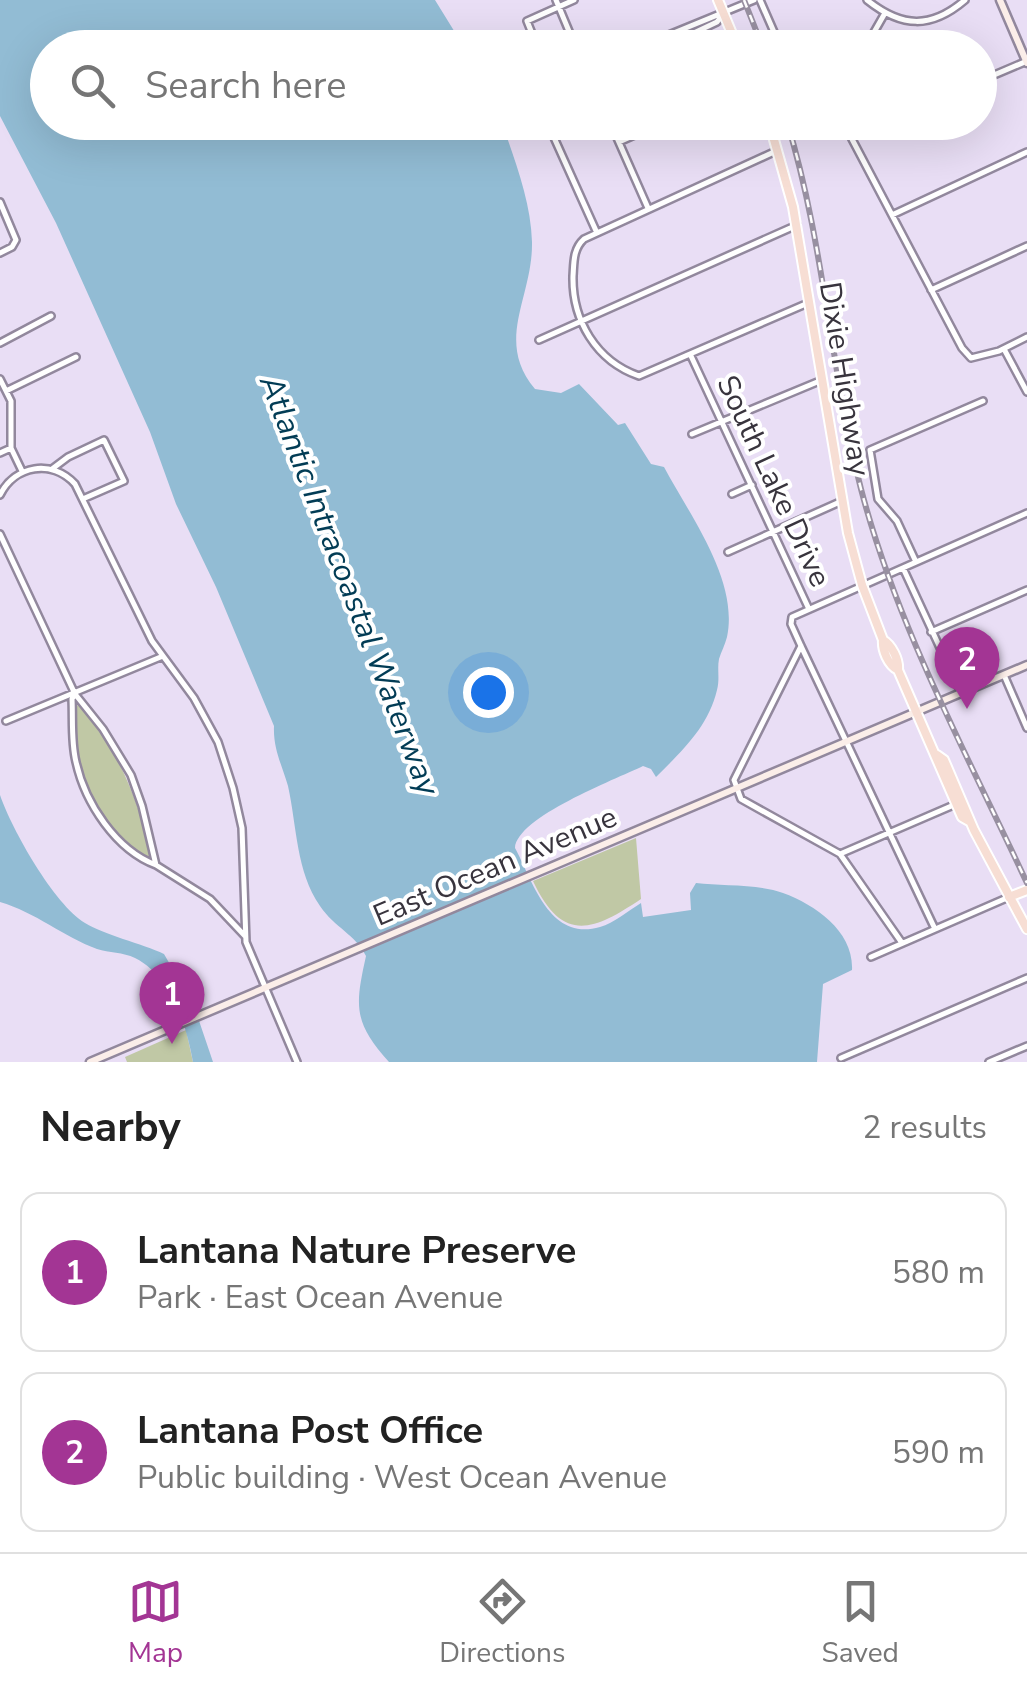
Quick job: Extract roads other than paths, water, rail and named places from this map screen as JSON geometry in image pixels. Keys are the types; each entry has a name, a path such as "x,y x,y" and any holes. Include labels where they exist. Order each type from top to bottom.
{"main road":[{"path":"718,0 731,30"},
{"path":"1000,0 1027,62"},
{"name":"Dixie Highway","path":"775,140 796,225 842,501 862,585 937,755 948,769 969,820 1027,929"},
{"name":"East Ocean Avenue","path":"90,1062 1027,665"},
{"name":"Dixie Highway","path":"937,755 937,764 962,817 969,820"},
{"path":"1010,897 1027,890"}],"street":[{"path":"531,30 527,21 557,4 574,0"},
{"path":"677,30 756,0 772,30"},
{"path":"867,0 885,13 908,21 928,21 946,15 965,0"},
{"path":"557,4 568,30"},
{"path":"700,30 717,22 724,13"},
{"path":"875,30 885,13"},
{"path":"997,74 1027,62"},
{"path":"554,140 597,233"},
{"path":"624,140 619,142 648,208"},
{"path":"852,140 962,348 971,358 980,358 1027,337"},
{"path":"580,322 573,293 577,246 648,208 778,150"},
{"path":"892,215 1027,152"},
{"path":"0,202 16,240 0,253"},
{"path":"539,340 796,225"},
{"path":"931,290 1027,246"},
{"path":"690,356 809,303"},
{"path":"0,343 51,316"},
{"name":"South Lake Drive","path":"580,322 603,354 638,376 690,356 808,608 792,617 801,646"},
{"path":"1004,348 1027,392"},
{"path":"6,390 76,356"},
{"path":"0,379 12,410 11,448 22,472"},
{"path":"692,434 822,380"},
{"path":"916,562 897,521 877,495 870,450 982,401"},
{"path":"0,495 7,482 22,472 52,469 104,440 124,480 84,498"},
{"path":"0,453 11,448"},
{"path":"52,469 68,477 84,498 114,566 163,656 203,712 227,768 242,828 245,936 297,1062"},
{"path":"732,494 752,485"},
{"path":"728,552 842,501"},
{"path":"808,608 1027,513"},
{"path":"0,534 75,694 103,729 131,775 156,865"},
{"path":"902,568 960,692"},
{"path":"931,632 1027,590"},
{"path":"801,646 935,929"},
{"path":"801,646 734,780 736,788 741,798 840,854 902,943"},
{"path":"163,656 81,688 75,694 73,746 79,772 89,796 115,834 139,856 210,899 245,936"},
{"path":"1004,675 1027,728"},
{"path":"6,721 75,694"},
{"path":"840,854 956,804"},
{"path":"870,958 1010,897"},
{"path":"840,1058 1027,978"},
{"path":"989,1062 1027,1046"}],"water":[{"name":"Atlantic Intracoastal Waterway","path":"0,0 435,0 454,30 30,30 30,140 508,140 522,182 532,242 516,336 523,371 535,389 561,393 579,384 618,425 625,423 651,464 664,467 710,549 726,593 729,615 713,703 685,747 656,777 643,766 549,812 520,836 515,848 545,906 568,926 582,929 605,925 641,903 643,917 691,910 690,893 696,883 774,890 820,913 847,944 852,970 823,984 817,1062 389,1062 369,1036 360,1013 366,956 320,906 306,878 274,726 216,587 176,504 150,432 56,223 0,116"},
{"path":"0,795 35,865 73,913 92,927 164,954 194,1006 213,1062 193,1062 175,1003 148,966 130,956 85,944 0,902"}],"railway":[{"path":"744,0 756,30"},
{"path":"792,140 810,213 850,443 876,540 935,689 1027,883"}],"place":[{"name":"Lantana Post Office","path":"967,709"},
{"name":"Lantana Nature Preserve","path":"172,1044"}]}
